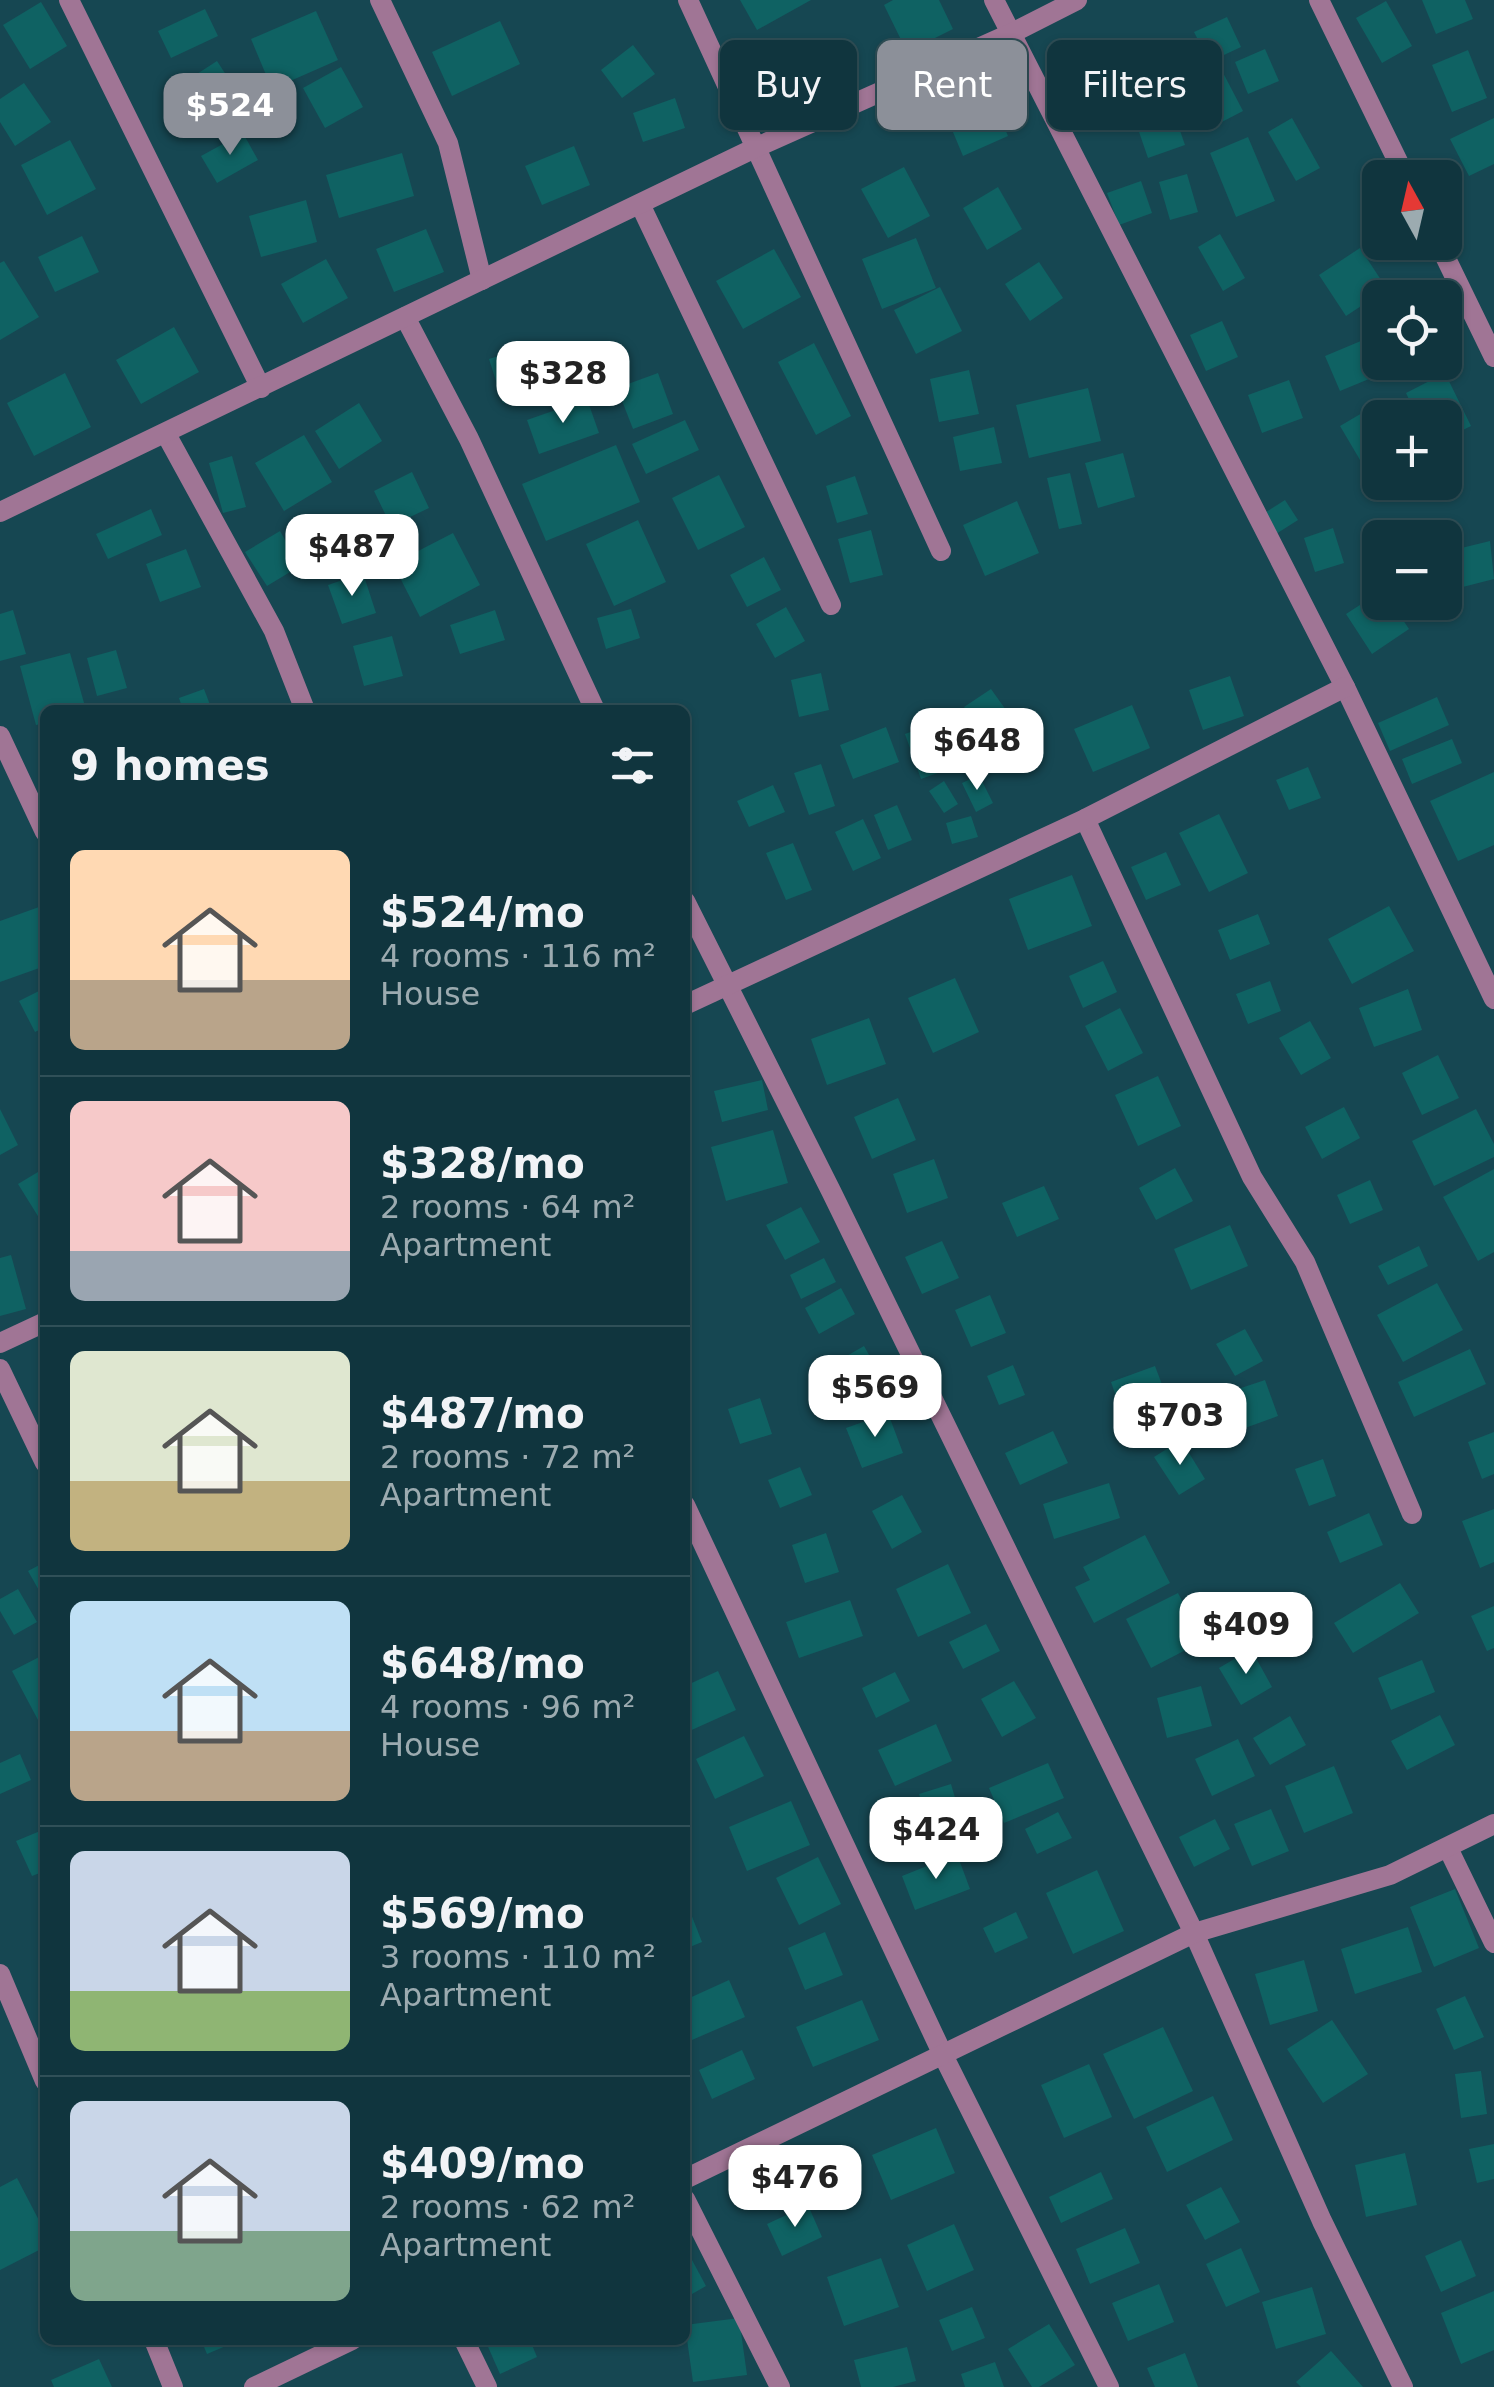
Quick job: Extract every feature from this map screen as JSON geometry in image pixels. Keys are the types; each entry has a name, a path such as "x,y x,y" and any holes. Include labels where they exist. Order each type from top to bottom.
{"street":[{"path":"70,0 261,388"},
{"path":"380,0 448,142 482,280"},
{"path":"688,0 940,551"},
{"path":"994,0 1345,687 1494,999"},
{"path":"0,489 6,511 758,146 1078,0"},
{"path":"1320,0 1397,160"},
{"path":"640,204 831,605"},
{"path":"1447,260 1494,356"},
{"path":"405,318 469,439 594,705"},
{"path":"166,434 274,631 304,705"},
{"path":"690,1002 1085,819 1345,687"},
{"path":"0,736 40,821"},
{"path":"1085,819 1252,1176 1304,1262 1412,1514"},
{"path":"690,912 832,1191 1194,1934 1322,2221 1403,2387"},
{"path":"0,1343 40,1324"},
{"path":"0,1369 40,1453"},
{"path":"690,1516 943,2055 1109,2387"},
{"path":"690,2177 1194,1934 1390,1876 1494,1824"},
{"path":"1448,1848 1494,1943"},
{"path":"0,1974 40,2069"},
{"path":"690,2209 780,2387"},
{"path":"156,2345 174,2387"},
{"path":"254,2387 342,2345"},
{"path":"466,2345 487,2387"}],"building":[{"path":"740,0 811,0 757,30"},
{"path":"893,0 939,0 953,29 931,40 901,40 884,5"},
{"path":"1422,0 1465,0 1473,19 1436,34"},
{"path":"1386,1 1412,46 1382,63 1356,18"},
{"path":"41,2 67,46 30,69 3,25"},
{"path":"205,9 218,36 171,58 158,31"},
{"path":"316,11 338,60 272,89 251,39"},
{"path":"1227,17 1241,47 1222,56 1222,40 1198,40 1194,32"},
{"path":"500,21 520,64 452,96 432,52"},
{"path":"633,45 655,74 622,98 601,70"},
{"path":"1265,49 1279,81 1248,94 1235,62"},
{"path":"1468,50 1487,98 1452,112 1432,65"},
{"path":"217,61 247,107 210,131 180,85"},
{"path":"341,67 363,107 325,128 303,88"},
{"path":"1222,71 1243,111 1222,122"},
{"path":"24,83 51,122 15,146 0,122 0,99"},
{"path":"675,98 685,128 643,142 633,113"},
{"path":"1292,118 1320,168 1296,181 1268,132"},
{"path":"1494,118 1494,164 1469,176 1450,139"},
{"path":"952,130 1005,130 1008,136 963,156"},
{"path":"1138,130 1180,130 1185,145 1148,158"},
{"path":"243,133 258,160 217,183 201,156"},
{"path":"1248,137 1275,201 1236,217 1210,153"},
{"path":"70,140 96,189 47,215 21,165"},
{"path":"574,146 590,185 542,205 525,166"},
{"path":"402,153 414,196 339,218 326,175"},
{"path":"904,167 930,216 888,238 861,189"},
{"path":"1187,174 1198,212 1170,220 1159,182"},
{"path":"1141,181 1152,213 1119,225 1107,193"},
{"path":"998,187 1022,229 987,250 963,208"},
{"path":"306,200 317,242 261,257 249,216"},
{"path":"426,229 444,272 394,292 376,249"},
{"path":"1220,234 1245,278 1223,291 1198,247"},
{"path":"82,236 99,272 55,292 38,257"},
{"path":"916,238 936,288 882,309 862,259"},
{"path":"1360,248 1362,260 1368,260 1381,280 1362,280 1362,305 1346,316 1319,275"},
{"path":"774,249 801,297 743,329 716,281"},
{"path":"326,259 348,298 303,323 281,284"},
{"path":"4,261 39,317 0,340 0,263"},
{"path":"1039,262 1063,298 1030,321 1005,284"},
{"path":"940,287 962,331 916,354 894,310"},
{"path":"1222,321 1238,357 1206,371 1190,335"},
{"path":"174,327 199,372 141,404 116,360"},
{"path":"1362,341 1362,380 1367,380 1340,391 1325,356"},
{"path":"539,343 552,388 503,403 489,359"},
{"path":"814,343 851,416 816,435 778,362"},
{"path":"969,370 979,414 939,422 930,379"},
{"path":"65,373 91,427 34,456 7,403"},
{"path":"658,373 673,414 633,429 617,388"},
{"path":"1289,380 1303,418 1262,433 1248,395"},
{"path":"1431,380 1448,380 1458,400 1409,400 1406,393"},
{"path":"1088,388 1101,441 1029,458 1016,405"},
{"path":"587,399 599,433 539,454 527,420"},
{"path":"359,403 382,441 339,469 315,431"},
{"path":"1462,408 1471,426 1462,430"},
{"path":"1362,413 1362,463 1340,426"},
{"path":"685,420 699,450 646,474 632,444"},
{"path":"994,427 1002,463 960,471 953,437"},
{"path":"304,435 332,482 284,511 255,463"},
{"path":"616,445 640,502 546,541 522,484"},
{"path":"1123,453 1135,497 1098,508 1085,463"},
{"path":"232,456 246,507 223,513 209,463"},
{"path":"412,472 429,508 391,526 374,491"},
{"path":"1070,473 1082,524 1059,529 1047,478"},
{"path":"719,475 745,527 698,550 672,498"},
{"path":"855,476 868,514 837,523 826,486"},
{"path":"1285,500 1298,520 1276,534 1263,514"},
{"path":"1017,501 1039,553 985,576 963,525"},
{"path":"151,509 162,535 108,559 96,534"},
{"path":"638,520 666,582 614,606 586,544"},
{"path":"1333,528 1344,563 1315,572 1304,538"},
{"path":"871,530 883,575 850,583 838,539"},
{"path":"280,531 300,566 267,586 245,552"},
{"path":"453,533 480,585 420,617 393,564"},
{"path":"1490,541 1494,579 1462,587 1462,548"},
{"path":"186,549 201,587 160,602 146,564"},
{"path":"764,557 781,590 747,607 730,575"},
{"path":"363,573 376,613 342,624 328,585"},
{"path":"1362,604 1362,620 1403,620 1409,629 1372,654 1346,614"},
{"path":"786,607 805,641 775,658 756,624"},
{"path":"631,609 640,638 606,649 597,618"},
{"path":"13,610 26,654 0,661 0,614"},
{"path":"495,610 505,640 460,654 450,625"},
{"path":"392,636 403,676 364,686 353,646"},
{"path":"116,650 127,688 97,696 87,658"},
{"path":"70,653 85,705 40,705 40,724 36,725 20,666"},
{"path":"821,673 829,710 799,717 791,680"},
{"path":"1230,676 1244,716 1203,730 1189,690"},
{"path":"204,689 210,705 181,705 179,698"},
{"path":"991,689 1006,710 979,728 964,707"},
{"path":"1437,697 1449,725 1390,751 1378,723"},
{"path":"1132,705 1150,748 1093,772 1074,729"},
{"path":"930,725 946,770 921,779 905,734"},
{"path":"886,727 899,762 853,779 840,745"},
{"path":"1452,739 1462,763 1412,784 1402,759"},
{"path":"821,764 835,806 809,815 794,773"},
{"path":"1308,767 1321,798 1289,810 1276,780"},
{"path":"1494,772 1494,845 1458,861 1430,801"},
{"path":"979,775 993,803 976,812 962,783"},
{"path":"944,781 958,804 944,813 929,791"},
{"path":"773,785 785,812 749,827 737,801"},
{"path":"897,805 912,840 888,850 874,815"},
{"path":"1219,814 1248,873 1209,892 1179,833"},
{"path":"971,816 978,837 952,844 946,823"},
{"path":"863,819 881,858 853,871 835,832"},
{"path":"793,843 812,890 786,900 766,853"},
{"path":"1166,852 1181,885 1146,900 1131,867"},
{"path":"1072,875 1092,926 1028,950 1009,899"},
{"path":"1389,906 1414,951 1352,984 1328,939"},
{"path":"39,907 40,968 0,982 0,921"},
{"path":"1258,914 1270,944 1230,960 1218,930"},
{"path":"1103,961 1117,992 1083,1008 1069,976"},
{"path":"955,978 979,1032 933,1053 908,998"},
{"path":"1270,981 1281,1011 1248,1024 1236,994"},
{"path":"1408,989 1422,1030 1374,1047 1359,1008"},
{"path":"40,990 40,1030 35,1032 19,1001"},
{"path":"1120,1008 1143,1053 1108,1071 1085,1026"},
{"path":"869,1018 886,1064 827,1085 811,1039"},
{"path":"1310,1021 1331,1058 1301,1075 1279,1038"},
{"path":"1438,1055 1459,1098 1422,1115 1402,1073"},
{"path":"1158,1076 1181,1126 1138,1146 1115,1095"},
{"path":"762,1080 768,1110 722,1122 714,1091"},
{"path":"898,1098 916,1140 872,1159 854,1117"},
{"path":"1344,1107 1360,1138 1322,1159 1305,1127"},
{"path":"0,1109 18,1145 0,1155"},
{"path":"1476,1109 1494,1144 1494,1157 1434,1186 1412,1141"},
{"path":"773,1130 788,1183 726,1201 711,1147"},
{"path":"934,1159 948,1198 907,1213 893,1174"},
{"path":"1175,1168 1193,1201 1156,1220 1139,1188"},
{"path":"1494,1169 1494,1252 1478,1261 1443,1197"},
{"path":"40,1171 40,1219 18,1184"},
{"path":"1370,1180 1383,1210 1350,1224 1337,1195"},
{"path":"1044,1186 1059,1219 1017,1237 1002,1203"},
{"path":"801,1207 820,1242 785,1260 766,1225"},
{"path":"1230,1225 1248,1266 1191,1290 1174,1249"},
{"path":"942,1241 959,1278 922,1294 905,1257"},
{"path":"1419,1246 1428,1266 1388,1285 1378,1266"},
{"path":"11,1255 26,1309 0,1316 0,1258"},
{"path":"824,1258 836,1282 801,1299 790,1275"},
{"path":"1437,1283 1463,1330 1403,1362 1377,1315"},
{"path":"841,1288 855,1314 819,1334 805,1308"},
{"path":"990,1295 1006,1333 971,1347 955,1310"},
{"path":"1245,1329 1263,1361 1235,1376 1216,1344"},
{"path":"864,1346 886,1385 859,1399 838,1361"},
{"path":"1470,1349 1486,1384 1414,1417 1398,1382"},
{"path":"1013,1365 1025,1395 999,1405 987,1376"},
{"path":"1155,1366 1166,1395 1121,1411 1111,1382"},
{"path":"1265,1380 1278,1416 1245,1428 1232,1391"},
{"path":"760,1398 772,1434 740,1444 728,1409"},
{"path":"888,1413 903,1453 862,1468 846,1428"},
{"path":"1053,1431 1068,1463 1020,1485 1005,1453"},
{"path":"1494,1432 1494,1474 1482,1479 1468,1442"},
{"path":"1181,1440 1205,1479 1179,1495 1154,1457"},
{"path":"1323,1459 1336,1496 1309,1506 1295,1469"},
{"path":"800,1467 812,1495 780,1508 768,1480"},
{"path":"1109,1483 1120,1518 1054,1539 1043,1504"},
{"path":"902,1495 922,1532 892,1549 872,1511"},
{"path":"1494,1509 1494,1562 1480,1568 1462,1521"},
{"path":"1369,1513 1383,1545 1340,1563 1327,1532"},
{"path":"826,1533 839,1572 805,1583 792,1545"},
{"path":"1145,1535 1170,1583 1094,1623 1075,1587 1090,1580 1083,1567"},
{"path":"948,1564 971,1613 918,1637 896,1589"},
{"path":"40,1565 40,1592 28,1571"},
{"path":"1400,1583 1419,1613 1353,1653 1334,1623"},
{"path":"18,1589 37,1622 14,1635 0,1611 0,1599"},
{"path":"1178,1593 1203,1641 1151,1668 1126,1619"},
{"path":"850,1600 863,1636 799,1658 786,1622"},
{"path":"1494,1606 1494,1648 1487,1651 1471,1616"},
{"path":"986,1624 1000,1651 963,1669 949,1642"},
{"path":"1251,1649 1272,1687 1241,1705 1219,1668"},
{"path":"40,1657 40,1719 38,1720 12,1671"},
{"path":"1422,1660 1435,1692 1391,1710 1378,1678"},
{"path":"718,1671 736,1710 690,1731 690,1684"},
{"path":"895,1672 910,1701 876,1718 862,1688"},
{"path":"1014,1681 1036,1718 1002,1737 981,1699"},
{"path":"1201,1686 1212,1726 1167,1738 1157,1698"},
{"path":"1440,1715 1455,1745 1407,1770 1391,1741"},
{"path":"1290,1716 1306,1745 1270,1765 1253,1738"},
{"path":"936,1724 952,1761 895,1786 878,1750"},
{"path":"744,1736 764,1776 715,1799 696,1759"},
{"path":"1238,1739 1255,1776 1212,1796 1195,1759"},
{"path":"20,1754 31,1780 0,1794 0,1763"},
{"path":"1048,1763 1064,1798 1004,1823 989,1788"},
{"path":"1334,1766 1353,1813 1304,1833 1285,1786"},
{"path":"951,1784 963,1825 932,1835 919,1794"},
{"path":"791,1801 810,1845 747,1871 729,1827"},
{"path":"1271,1809 1289,1851 1252,1866 1234,1824"},
{"path":"1058,1812 1072,1838 1037,1854 1025,1829"},
{"path":"1215,1819 1230,1849 1194,1867 1179,1837"},
{"path":"40,1831 40,1873 32,1876 16,1841"},
{"path":"957,1854 970,1889 915,1910 902,1876"},
{"path":"818,1857 841,1904 799,1925 776,1878"},
{"path":"1097,1870 1124,1931 1073,1954 1046,1893"},
{"path":"1455,1889 1479,1948 1434,1967 1410,1907"},
{"path":"1016,1912 1028,1938 995,1953 983,1928"},
{"path":"690,1914 702,1942 690,1947"},
{"path":"1408,1927 1422,1972 1355,1994 1341,1949"},
{"path":"825,1932 843,1975 805,1990 788,1948"},
{"path":"1304,1960 1318,2011 1270,2025 1255,1974"},
{"path":"729,1980 745,2017 690,2041 690,1998"},
{"path":"1465,1996 1484,2037 1454,2050 1436,2009"},
{"path":"862,2000 879,2040 813,2067 796,2027"},
{"path":"1332,2020 1368,2074 1323,2103 1287,2049"},
{"path":"1163,2027 1193,2091 1134,2119 1103,2054"},
{"path":"742,2050 755,2079 712,2099 699,2070"},
{"path":"1089,2064 1112,2117 1064,2138 1041,2085"},
{"path":"1481,2071 1487,2114 1461,2118 1455,2074"},
{"path":"1213,2096 1233,2140 1167,2172 1146,2127"},
{"path":"936,2128 955,2173 891,2200 872,2155"},
{"path":"1494,2144 1494,2179 1477,2183 1469,2149"},
{"path":"1405,2153 1417,2205 1366,2217 1355,2165"},
{"path":"1101,2172 1113,2199 1061,2223 1049,2197"},
{"path":"17,2178 40,2222 40,2250 0,2270 0,2187"},
{"path":"1221,2187 1240,2222 1205,2240 1186,2205"},
{"path":"808,2205 822,2237 782,2256 767,2224"},
{"path":"954,2224 974,2270 927,2291 907,2245"},
{"path":"1125,2228 1140,2263 1090,2284 1076,2249"},
{"path":"1461,2240 1476,2276 1441,2292 1425,2256"},
{"path":"1241,2248 1260,2292 1226,2307 1206,2264"},
{"path":"690,2256 706,2286 690,2295"},
{"path":"881,2258 899,2307 844,2326 827,2277"},
{"path":"1159,2284 1174,2322 1128,2341 1112,2303"},
{"path":"1312,2287 1326,2334 1276,2349 1262,2302"},
{"path":"1494,2291 1494,2350 1461,2364 1441,2313"},
{"path":"972,2307 985,2338 952,2351 939,2320"},
{"path":"739,2318 747,2375 693,2382 688,2345 690,2324"},
{"path":"1049,2324 1075,2365 1039,2387 1032,2387 1008,2349"},
{"path":"203,2345 228,2345 207,2354"},
{"path":"487,2345 532,2345 537,2357 500,2374"},
{"path":"907,2347 916,2381 893,2387 861,2387 854,2360"},
{"path":"1331,2351 1363,2387 1301,2387 1296,2382"},
{"path":"1185,2353 1198,2387 1155,2387 1147,2368"},
{"path":"99,2359 112,2387 54,2387 51,2380"},
{"path":"995,2362 1004,2387 965,2387 961,2374"}]}
